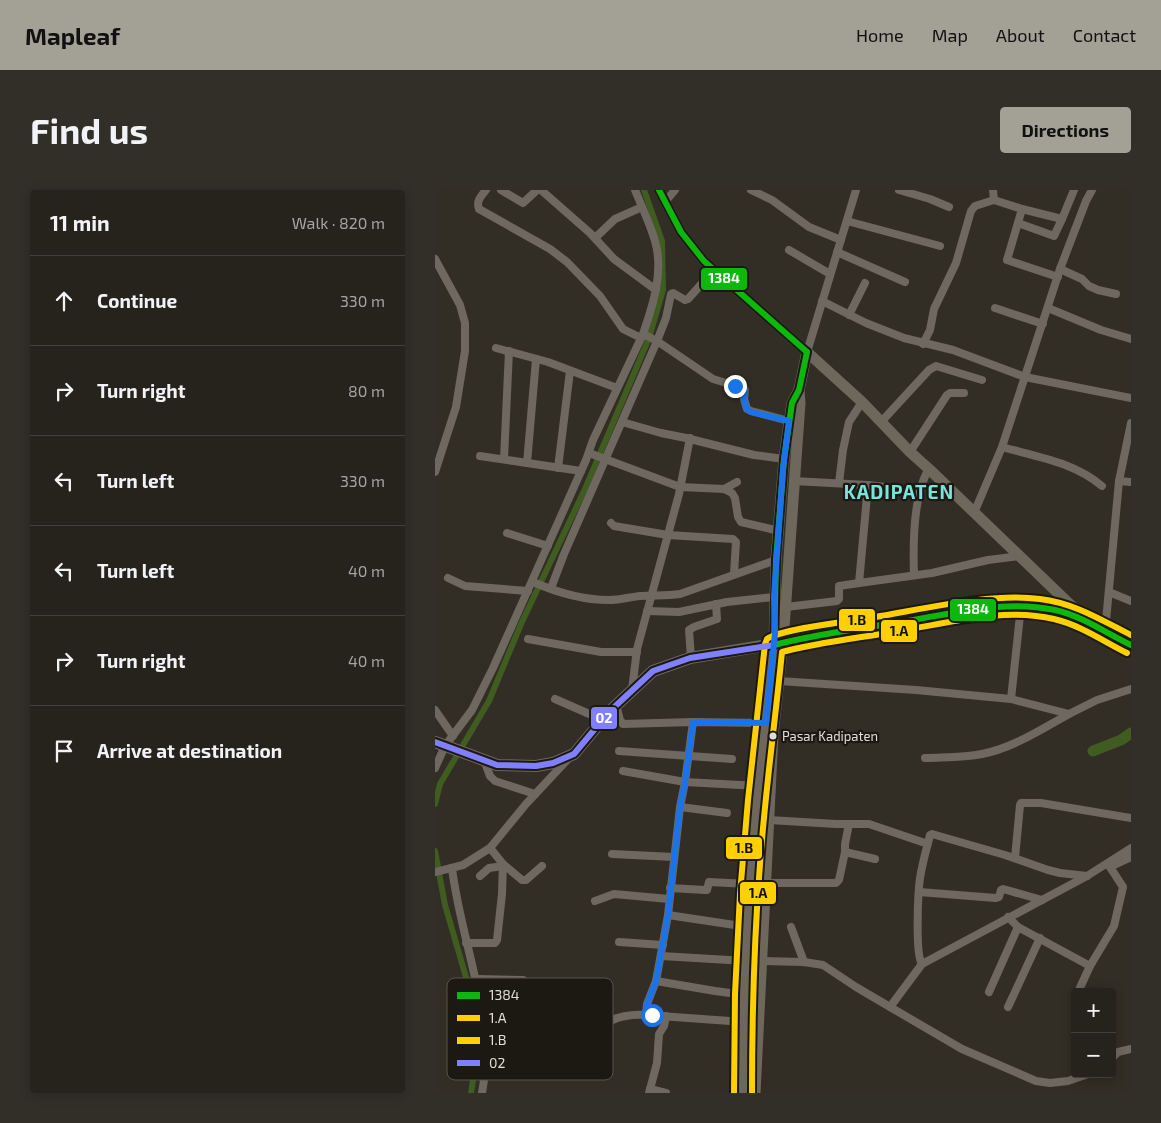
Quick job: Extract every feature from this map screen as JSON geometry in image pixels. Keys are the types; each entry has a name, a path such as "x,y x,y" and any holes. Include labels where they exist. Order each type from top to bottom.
{"highway":[{"path":"446,743 497,764 536,766 553,763 574,754 617,705 653,671 691,658 982,609 1021,606 1056,610 1087,621 1131,645"}],"main road":[{"path":"659,190 681,232 704,261 862,402 910,452 1087,621"},
{"path":"743,1093 749,884 766,723 778,644 786,607 793,481 800,403 799,390 807,352"},
{"path":"755,1093 773,734 779,681 774,597 776,560 789,421 792,403 799,390"},
{"path":"749,897 765,898"},
{"path":"747,955 762,956"},
{"path":"743,1042 757,1043"}],"street":[{"path":"486,190 479,198 479,209 567,262 599,296 623,329 656,340 713,379 743,388 745,390 744,400 747,409 751,412 789,421"},
{"path":"501,190 523,203 537,190"},
{"path":"541,190 595,238 627,270 656,290"},
{"path":"435,768 446,743 472,710 534,582 548,546 590,454 593,440 644,335 658,278 655,242 635,190"},
{"path":"665,202 675,190"},
{"path":"751,190 768,198 809,227 841,240"},
{"path":"768,198 772,190"},
{"path":"807,352 856,190"},
{"path":"899,190 922,196 949,207"},
{"path":"993,190 993,200"},
{"path":"1018,223 1055,236 1073,190"},
{"path":"974,513 1002,447 1059,273 1086,201 1092,190"},
{"path":"923,344 930,330 934,309 956,263 971,211 975,206 993,200 1061,219"},
{"path":"595,238 613,221 642,207"},
{"path":"1023,209 1007,260 1082,279 1089,286 1098,290 1116,294"},
{"path":"847,221 941,246"},
{"path":"789,250 830,274"},
{"path":"837,252 905,282"},
{"path":"435,259 460,305 465,323 465,351 457,407 435,472"},
{"path":"551,588 666,318 672,292 687,300 714,270"},
{"path":"849,315 865,283"},
{"path":"822,301 849,315 903,338 953,350 1025,377 1131,398"},
{"path":"995,308 1043,324"},
{"path":"1048,308 1101,330 1131,339"},
{"path":"496,348 536,359 617,388"},
{"path":"504,459 509,351"},
{"path":"527,463 536,359"},
{"path":"882,422 929,370 936,366 982,380"},
{"path":"558,468 570,371"},
{"path":"910,452 947,395 951,393 964,394"},
{"path":"839,484 849,422 862,402"},
{"path":"622,422 661,434 690,438 784,459"},
{"path":"1105,632 1119,481 1131,423"},
{"path":"632,690 637,652 680,487 690,438"},
{"path":"1002,447 1067,465 1084,472 1102,486"},
{"path":"590,454 680,487 724,489 732,493 735,498 738,517 741,522 779,531"},
{"path":"481,456 581,471"},
{"path":"914,575 913,546 916,520 920,493 925,474 929,469"},
{"path":"793,481 894,488"},
{"path":"1119,481 1131,482"},
{"path":"724,489 737,482"},
{"path":"859,583 869,485"},
{"path":"611,523 614,526 668,535 733,539 736,542 734,574"},
{"path":"507,533 548,546"},
{"path":"786,607 837,601 839,599 839,586 932,573 988,560 1020,556"},
{"path":"534,582 577,596 594,599 620,599 679,594 776,560"},
{"path":"448,578 465,586 528,591"},
{"path":"1109,592 1131,601"},
{"path":"647,611 679,612 716,604 774,597"},
{"path":"691,658 689,630 717,619 716,604"},
{"path":"1011,699 1021,606"},
{"path":"528,639 601,652 637,652"},
{"path":"779,681 916,690 1011,699 1069,714"},
{"path":"925,758 984,754 1014,743 1097,700 1131,689"},
{"path":"555,699 603,720"},
{"path":"617,705 620,720 623,724 693,722 766,723"},
{"path":"435,710 446,743"},
{"path":"646,1015 647,1004 656,981 668,915 680,807 693,722"},
{"path":"619,751 732,759"},
{"path":"435,872 463,864 490,848 535,794 574,754"},
{"path":"479,758 495,781 535,794"},
{"path":"623,771 685,782 759,786"},
{"path":"1015,858 1021,803 1041,804 1131,818"},
{"path":"680,807 727,813"},
{"path":"769,820 869,824 891,830 918,842 928,843"},
{"path":"766,883 836,883 839,880 849,824"},
{"path":"922,964 917,941 919,892 930,835 1015,858 1060,873 1087,876"},
{"path":"490,848 503,865 522,880 526,880 542,866"},
{"path":"845,852 875,859"},
{"path":"891,1005 922,964 1130,852"},
{"path":"612,854 674,857"},
{"path":"480,876 489,868 503,865"},
{"path":"467,944 495,942 497,940 503,865"},
{"path":"1080,988 1090,966 1114,926 1123,894 1123,886 1108,865"},
{"path":"449,869 476,978"},
{"path":"670,888 707,890 709,882 749,884"},
{"path":"919,892 996,898 999,897 1003,889 1042,900"},
{"path":"595,901 613,894 669,899"},
{"path":"668,915 747,927"},
{"path":"1008,917 1018,927 1090,966"},
{"path":"791,927 804,962"},
{"path":"989,992 1018,927"},
{"path":"1008,1007 1040,938"},
{"path":"619,942 663,945"},
{"path":"661,956 747,955"},
{"path":"762,956 817,963 827,967 855,987 891,1005 962,1049 1036,1082 1050,1084 1076,1078"},
{"path":"656,981 745,994"},
{"path":"613,1021 627,1016 646,1015 744,1022"},
{"path":"666,1016 664,1026 659,1034 657,1064 649,1091 666,1093"},
{"path":"1116,1054 1131,1049"},
{"path":"483,1093 484,1080"}],"waterway":[{"path":"435,804 440,784 489,701 521,624 585,489 649,338 663,290 662,241 644,190"},
{"path":"1093,751 1121,740 1131,733"},
{"path":"435,851 445,905 466,978"},
{"path":"471,1093 473,1080"}],"transit line":[{"name":"1384","path":"659,190 681,232 704,261 807,352"},
{"name":"1384","path":"807,352 799,390 792,403 784,459 776,560 774,645 821,635 959,612 1017,606 1036,607 1065,613 1131,645"},
{"name":"1.B","path":"734,1093 735,994 740,894 748,800 767,639 774,635 799,629 952,603 998,598 1040,599 1064,604 1131,635"},
{"name":"1.A","path":"752,1093 752,1036 758,893 782,652 976,617 1016,615 1035,616 1064,622 1082,629 1127,653"},
{"name":"02","path":"435,742 497,765 536,766 553,763 574,754 609,712 653,671 690,658 774,645"}],"place":[{"name":"Pasar Kadipaten","path":"773,736"}],"district":[{"name":"KADIPATEN","path":"899,491"}],"route":[{"path":"652,1015 646,1015 646,1008 656,981 668,915 680,807 693,722 766,723 775,633 776,560 783,469 789,421 751,412 747,409 744,400 745,390 735,386"}]}
